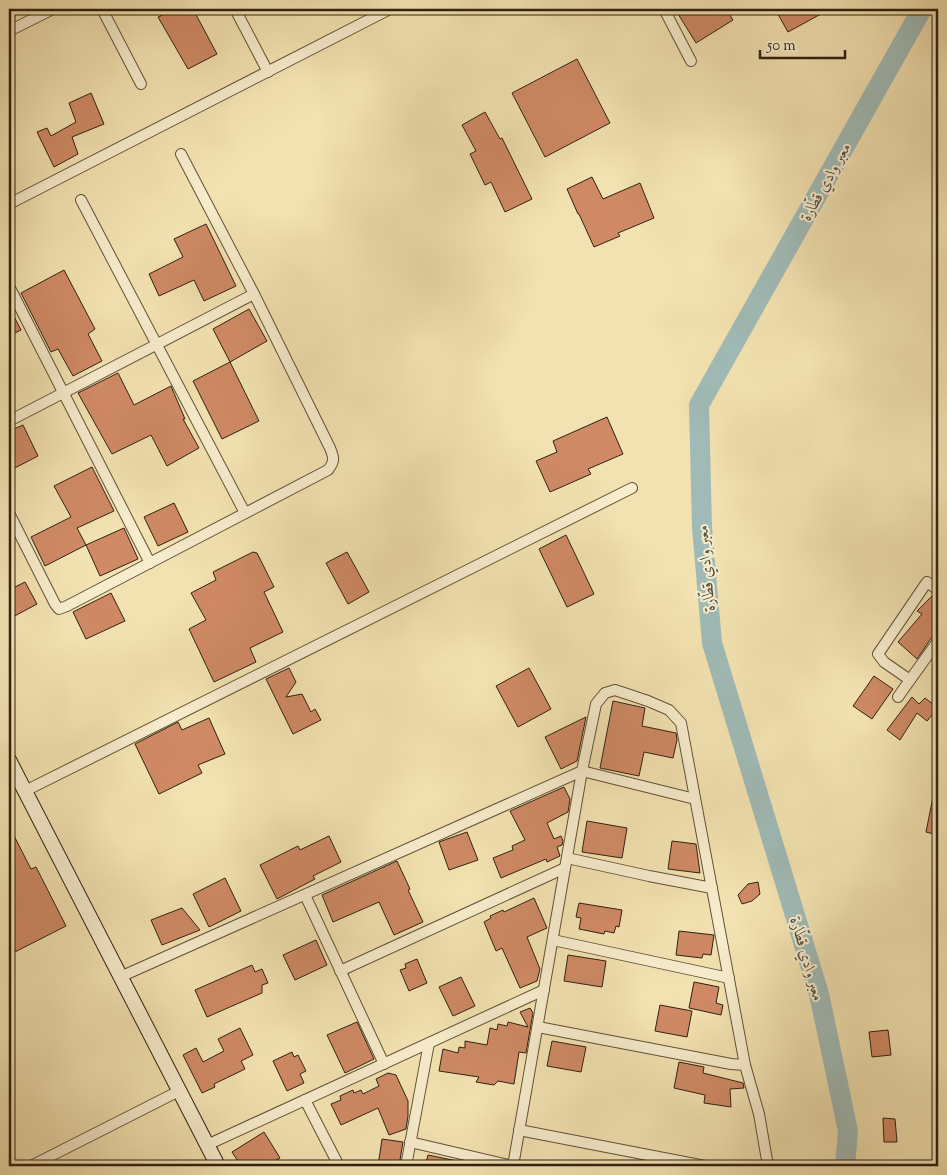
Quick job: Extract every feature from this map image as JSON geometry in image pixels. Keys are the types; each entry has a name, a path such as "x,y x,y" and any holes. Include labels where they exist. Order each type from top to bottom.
{"street":[{"path":"9,31 53,9"},
{"path":"102,9 141,84"},
{"path":"236,9 268,72"},
{"path":"9,204 390,9"},
{"path":"664,9 691,61"},
{"path":"9,513 59,609 328,470 332,464 333,457 330,448 254,294 181,154"},
{"path":"82,200 245,513"},
{"path":"9,286 150,563"},
{"path":"9,421 254,294"},
{"path":"25,791 632,488"},
{"path":"910,680 884,662 878,654 926,582 938,590"},
{"path":"898,697 938,641"},
{"path":"410,1142 513,1166 582,771 596,704 605,693 615,690 669,710 681,723 745,1065 759,1114 768,1166"},
{"path":"9,760 218,1166"},
{"path":"120,977 582,771 695,799"},
{"path":"340,971 566,863 712,888"},
{"path":"305,895 384,1064"},
{"path":"553,940 729,978"},
{"path":"207,1144 544,990"},
{"path":"538,1027 745,1065"},
{"path":"406,1166 428,1043"},
{"path":"31,1166 179,1091"},
{"path":"304,1100 339,1166"},
{"path":"519,1130 705,1166"}],"building":[{"path":"175,9 193,9 217,54 188,69 158,17"},
{"path":"675,9 726,9 733,20 696,43"},
{"path":"775,9 830,9 788,32"},
{"path":"577,59 610,123 545,157 512,93"},
{"path":"91,93 104,124 72,137 78,154 54,167 37,132 47,128 51,136 76,122 69,103"},
{"path":"485,112 500,139 502,138 532,199 505,212 491,182 485,185 470,154 476,151 462,125"},
{"path":"592,177 603,199 640,183 654,218 618,233 620,236 594,247 567,189"},
{"path":"206,224 236,286 204,301 194,280 159,296 149,274 183,257 174,239"},
{"path":"64,270 95,329 88,334 102,361 73,376 58,349 51,352 21,293"},
{"path":"9,307 21,330 9,336"},
{"path":"249,309 267,341 230,362 213,329"},
{"path":"230,362 259,421 222,439 193,381"},
{"path":"118,373 134,405 171,386 185,419 183,419 199,448 167,466 151,435 112,454 78,393"},
{"path":"607,417 623,454 588,469 591,474 550,492 536,461 557,452 553,441"},
{"path":"23,425 38,456 9,471 9,431"},
{"path":"92,467 114,511 77,528 86,545 45,566 31,537 71,517 54,486"},
{"path":"174,503 188,532 158,546 144,517"},
{"path":"124,528 138,559 100,576 86,545"},
{"path":"566,535 594,594 567,607 539,549"},
{"path":"253,552 257,553 274,587 264,592 283,632 250,648 256,662 214,682 189,629 206,620 191,593 216,580 213,572"},
{"path":"347,552 369,592 348,604 326,563"},
{"path":"25,582 37,604 9,619 9,590"},
{"path":"111,593 125,621 86,639 73,612"},
{"path":"933,595 938,597 938,634 932,637 917,659 898,642 922,614 917,611"},
{"path":"289,668 296,682 286,697 302,694 311,712 315,709 321,720 293,734 266,679"},
{"path":"529,668 551,709 518,727 496,686"},
{"path":"874,676 893,689 872,719 853,706"},
{"path":"912,697 919,704 925,698 938,708 927,721 917,713 900,740 887,730"},
{"path":"613,701 645,708 642,726 676,733 677,740 673,758 644,752 639,776 600,768"},
{"path":"586,717 577,761 561,769 545,737"},
{"path":"209,718 225,754 198,765 202,773 159,794 135,744 178,722 182,730"},
{"path":"564,787 570,799 568,812 547,823 554,839 561,836 563,841 562,845 557,847 560,856 547,862 546,859 501,878 493,858 513,850 512,846 525,840 510,811"},
{"path":"934,792 938,793 938,835 926,832"},
{"path":"587,821 627,828 622,858 582,852"},
{"path":"9,826 31,869 36,867 66,926 9,955"},
{"path":"467,832 478,860 449,870 439,842"},
{"path":"329,836 341,862 313,876 315,879 277,899 260,865 298,846 300,850"},
{"path":"672,841 696,844 700,873 668,869"},
{"path":"397,861 423,922 394,935 379,902 333,922 322,895"},
{"path":"225,878 241,911 209,927 193,894"},
{"path":"758,882 760,894 752,901 742,904 738,895 748,884"},
{"path":"534,898 547,928 527,937 540,969 537,981 520,988 502,948 496,951 484,922 491,918 490,916 503,910 504,912"},
{"path":"579,903 622,910 619,927 616,926 614,933 605,931 604,934 579,929 581,918 576,917"},
{"path":"182,908 200,930 162,945 151,920"},
{"path":"679,931 714,935 711,955 703,954 702,958 676,955"},
{"path":"316,940 327,965 295,980 283,955"},
{"path":"568,955 606,961 602,987 564,981"},
{"path":"417,959 427,983 409,991 400,970 406,968 405,964"},
{"path":"252,965 255,972 262,969 268,983 262,985 262,993 207,1017 195,990"},
{"path":"461,977 475,1006 453,1016 439,987"},
{"path":"694,982 719,987 716,1003 723,1005 721,1015 689,1008"},
{"path":"660,1005 692,1011 687,1037 655,1031"},
{"path":"530,1008 533,1013 526,1053 519,1052 514,1084 498,1081 494,1085 476,1082 479,1077 439,1071 443,1049 458,1053 459,1047 465,1048 465,1041 487,1045 490,1028 497,1030 498,1024 507,1026 508,1022 528,1027 520,1012"},
{"path":"357,1022 374,1059 345,1073 327,1035"},
{"path":"240,1028 253,1055 241,1061 245,1069 214,1084 215,1087 202,1093 183,1055 196,1048 203,1062 224,1051 218,1039"},
{"path":"888,1030 891,1055 872,1057 869,1032"},
{"path":"552,1041 586,1047 581,1072 547,1066"},
{"path":"292,1052 294,1057 298,1055 306,1071 300,1074 304,1083 287,1091 273,1061"},
{"path":"679,1062 704,1067 703,1073 743,1083 744,1088 730,1089 731,1107 704,1103 705,1095 674,1088"},
{"path":"388,1073 396,1075 408,1101 406,1129 389,1135 378,1108 341,1125 331,1104 341,1100 340,1096 353,1090 354,1093 361,1090 363,1094 379,1086 376,1079"},
{"path":"883,1118 895,1119 897,1142 884,1142"},
{"path":"264,1132 280,1158 266,1166 241,1166 232,1152"},
{"path":"382,1139 403,1142 399,1166 378,1166"},
{"path":"428,1155 462,1162 462,1166 425,1166"}],"waterway":[{"name":"معبر وادي قطّارة","path":"845,1166 848,1131 819,994 712,643 702,528 699,405 922,9"}]}
